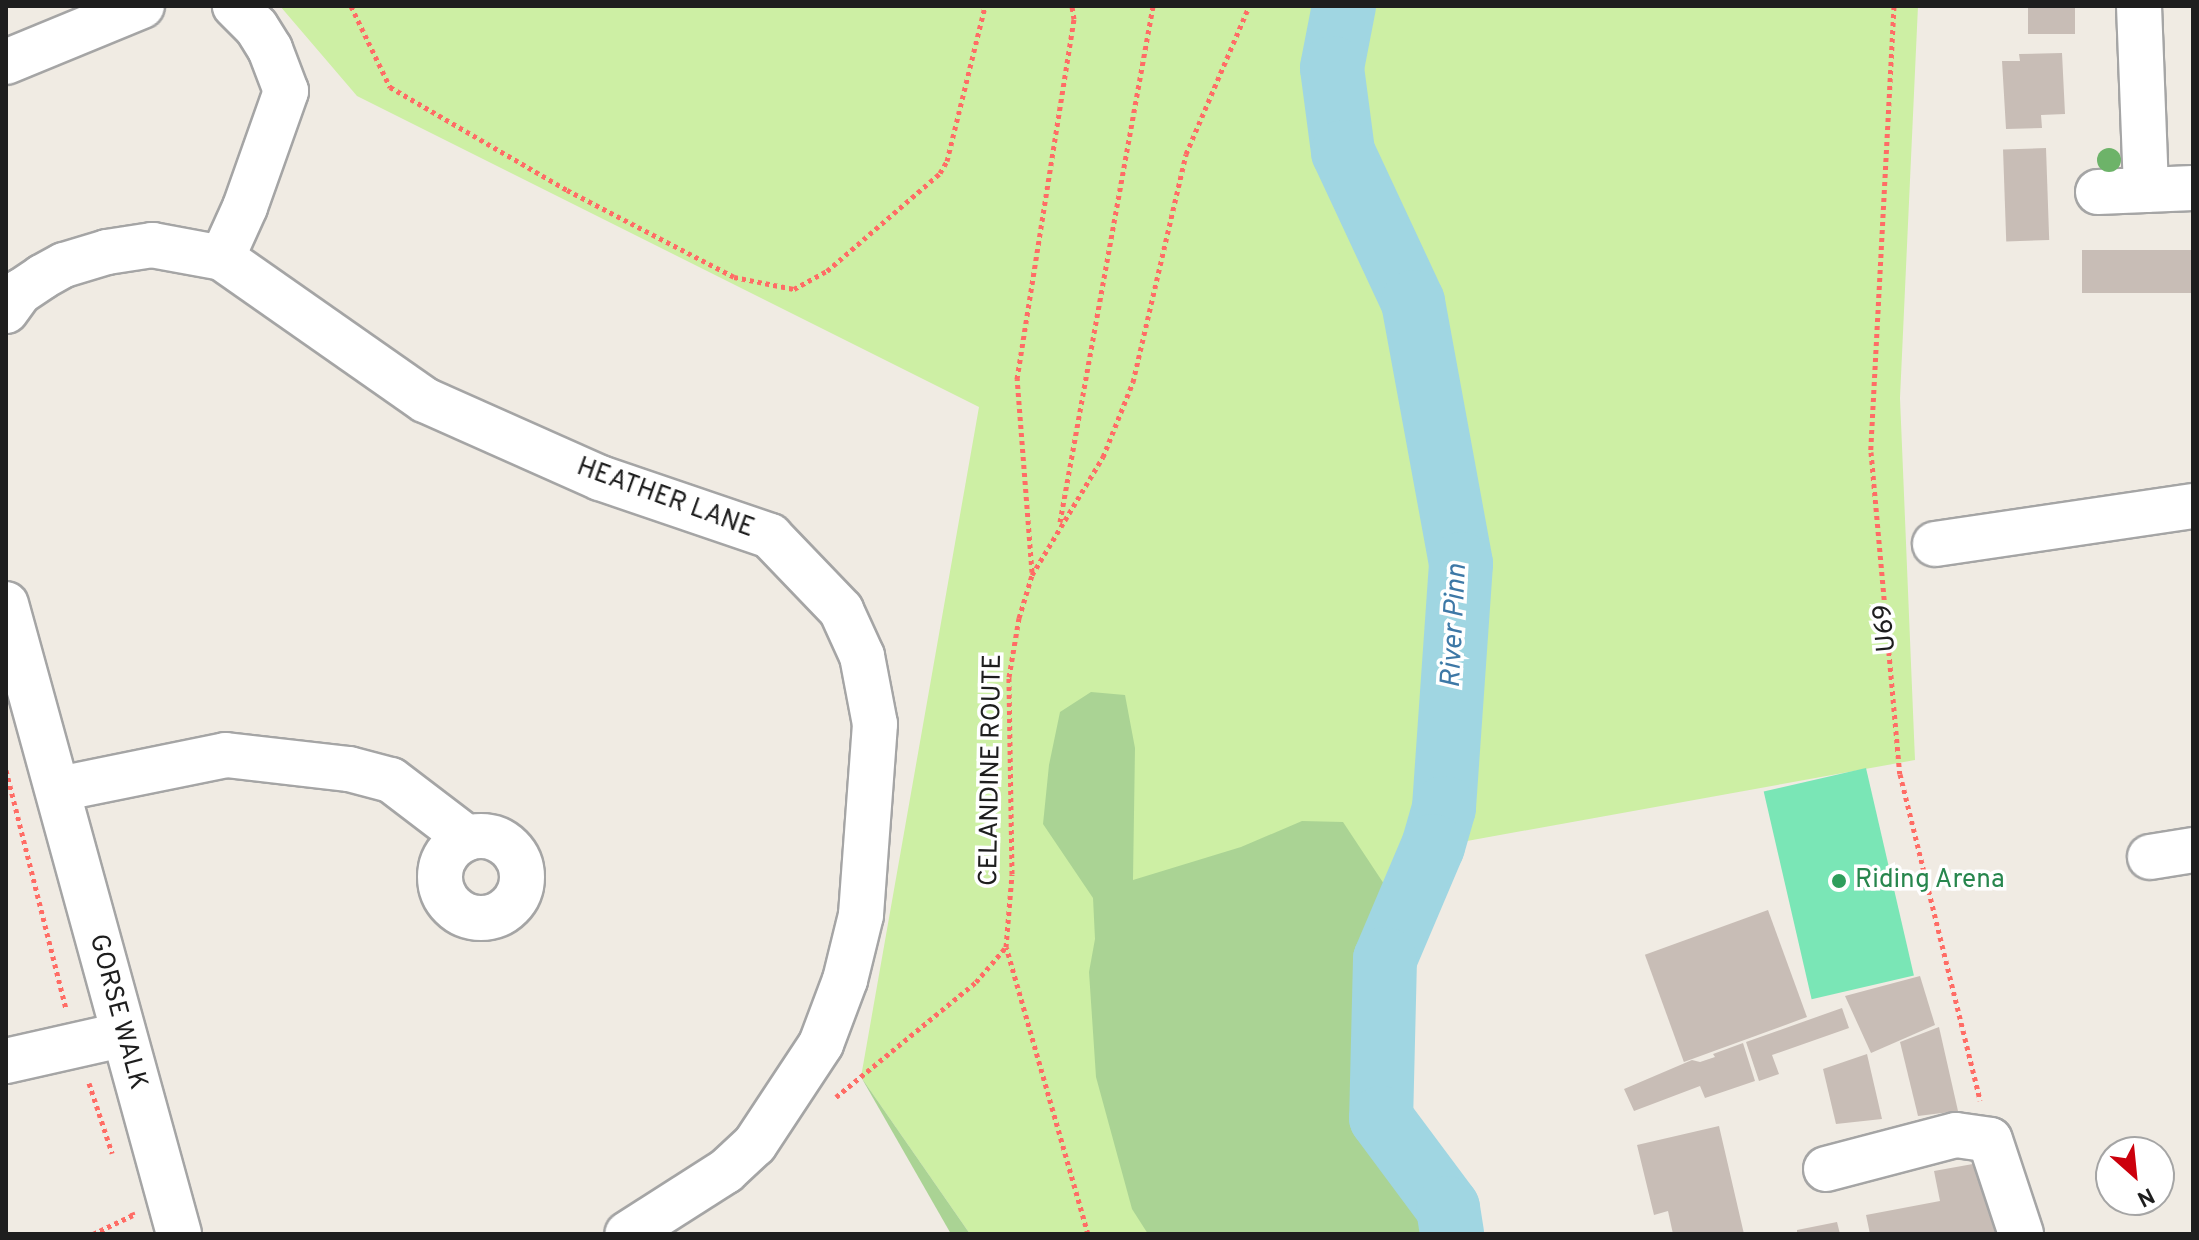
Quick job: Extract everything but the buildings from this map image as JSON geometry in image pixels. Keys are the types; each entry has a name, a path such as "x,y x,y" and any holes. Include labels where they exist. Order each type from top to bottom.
{"street":[{"path":"6,62 142,6"},
{"path":"222,258 245,207 286,91 270,49 256,27 235,6"},
{"path":"2139,6 2146,190"},
{"path":"2098,192 2193,188"},
{"name":"HEATHER LANE","path":"6,311 20,292 42,277 64,265 107,252 152,245 222,258 425,400 600,478 770,536 841,610 862,656 875,724 861,915 845,980 821,1044 755,1144 726,1171 627,1234"},
{"path":"1935,544 2193,506"},
{"name":"GORSE WALK","path":"6,604 59,789 121,1035 179,1234"},
{"path":"59,789 226,755 349,769 391,780 467,838"},
{"path":"2150,857 2193,850"},
{"path":"6,1061 121,1035"},
{"path":"1826,1169 1956,1135 1990,1140 2021,1234"}],"path":[{"path":"351,6 390,87 567,190 734,277 794,289 827,271 940,173 947,161 985,6"},
{"path":"1032,575 1017,379 1074,19 1072,6"},
{"path":"1059,527 1153,6"},
{"name":"CELANDINE ROUTE","path":"1088,1234 1006,947 1012,874 1009,677 1019,618 1032,575 1103,457 1133,382 1186,154 1249,6"},
{"name":"U69","path":"1894,6 1871,452 1900,774 1990,1140"},
{"path":"861,1077 976,982 1006,947"}],"green space":[{"path":"280,6 1918,6 1900,398 1915,760 1434,847 1396,964 1391,1114 1456,1194 1463,1234 970,1234 861,1077 979,407 357,96"},
{"path":"1091,692 1125,695 1135,748 1133,880 1241,847 1302,821 1343,822 1386,887 1407,939 1396,964 1391,1114 1456,1194 1463,1234 1148,1234 1132,1209 1096,1077 1089,972 1095,939 1093,898 1043,824 1049,765 1060,712"},
{"name":"Riding Arena","path":"1866,768 1914,976 1812,999 1764,792"},
{"path":"861,1077 970,1234 951,1234"}],"waterway":[{"name":"River Pinn","path":"1344,6 1332,68 1343,152 1413,302 1461,564 1444,808 1433,846 1385,959 1381,1118 1448,1208 1452,1234"}],"place":[{"name":"Riding Arena","path":"1839,881"}]}
